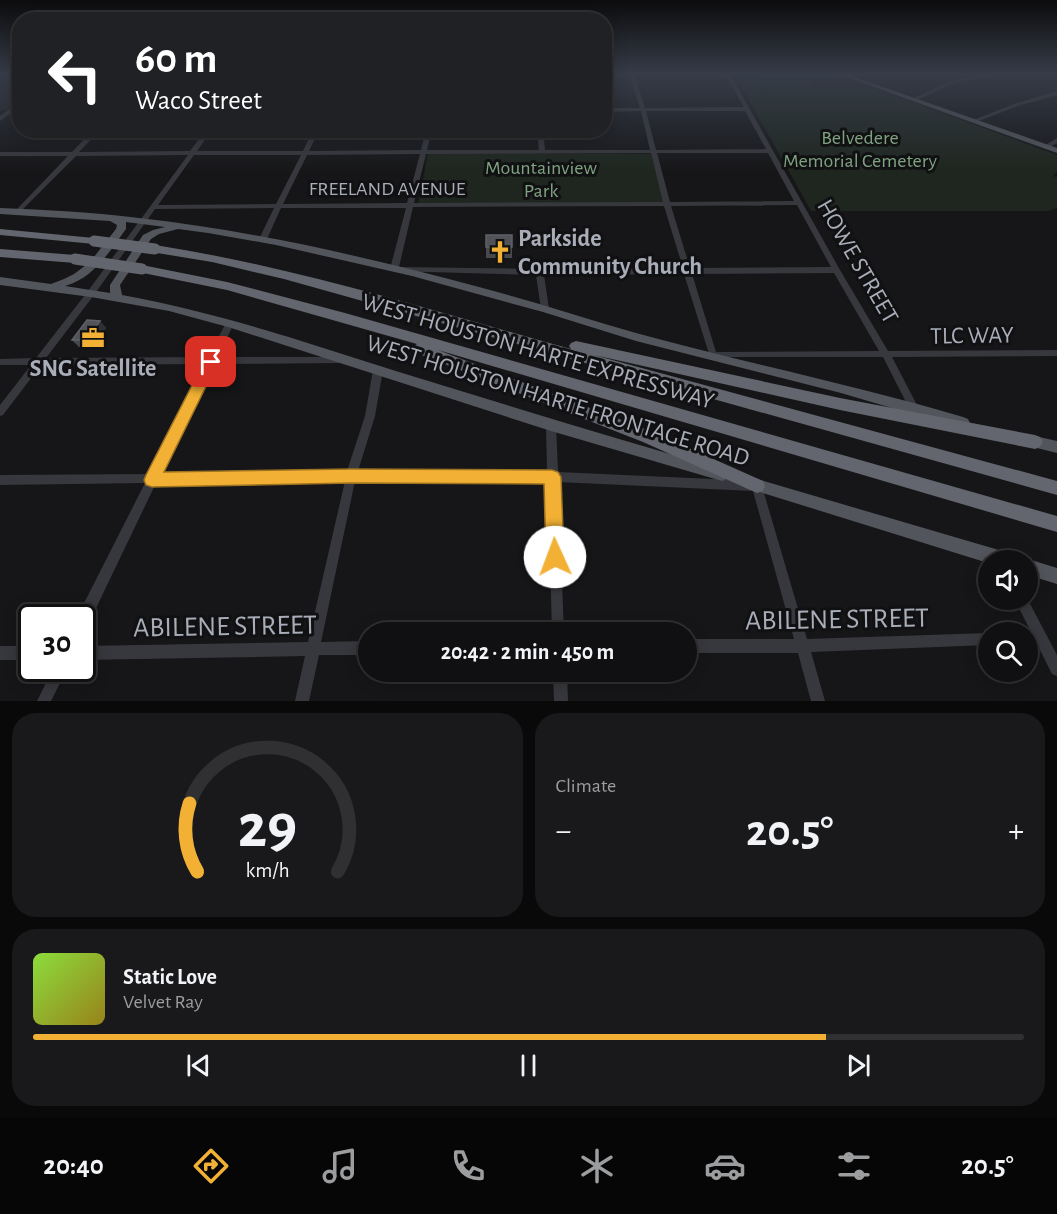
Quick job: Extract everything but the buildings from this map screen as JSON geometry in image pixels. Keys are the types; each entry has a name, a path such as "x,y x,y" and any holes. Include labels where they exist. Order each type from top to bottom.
{"highway":[{"name":"WEST HOUSTON HARTE EXPRESSWAY","path":"0,232 50,235 212,258 384,302 1057,488"},
{"name":"WEST HOUSTON HARTE EXPRESSWAY","path":"0,253 75,259 142,269 227,286 1057,524"},
{"path":"384,302 840,404 1035,442"},
{"path":"345,318 648,437 757,486"}],"main road":[{"path":"936,107 1057,151"},
{"path":"0,211 109,217 263,239 394,269 545,309 637,337 913,407 1057,447"},
{"path":"46,286 72,281 87,273 121,229 122,224 109,217"},
{"path":"118,298 115,285 147,237 156,232 184,226"},
{"name":"WEST HOUSTON HARTE FRONTAGE ROAD","path":"0,281 46,286 169,307 230,323 551,425 978,552"},
{"path":"1038,570 1057,576"}],"street":[{"path":"974,121 1012,107"},
{"path":"644,109 667,205 713,355"},
{"path":"612,110 748,109"},
{"name":"HOWE STREET","path":"748,109 836,270 887,356 913,407"},
{"path":"0,119 12,110"},
{"path":"0,113 12,113"},
{"path":"18,211 89,138"},
{"path":"0,412 40,362 203,138"},
{"path":"263,239 312,138"},
{"path":"427,138 394,269 540,272 836,270"},
{"path":"541,138 542,153"},
{"path":"1046,147 1057,140"},
{"path":"0,154 771,151"},
{"name":"FREELAND AVENUE","path":"154,207 799,203"},
{"path":"540,272 545,309"},
{"path":"91,604 230,323"},
{"name":"TLC WAY","path":"713,355 887,356 1057,353"},
{"path":"0,362 343,360"},
{"path":"302,701 351,476 370,416 378,370"},
{"path":"551,425 558,622"},
{"path":"0,480 351,476 552,477 757,486 818,701"},
{"name":"ABILENE STREET","path":"697,646 801,646 978,639"},
{"path":"1038,643 1057,669"},
{"name":"ABILENE STREET","path":"96,653 358,648"},
{"path":"0,653 18,653"},
{"path":"44,701 54,682"},
{"path":"560,682 561,701"}],"shaded area":[{"path":"0,107 10,107 6,110 0,110"}],"green space":[{"name":"Belvedere Memorial Cemetery","path":"753,107 926,107 1057,155 1057,172 1053,176 1057,177 1057,208 1048,211 811,211"},
{"name":"Mountainview Park","path":"428,154 651,154 665,203 418,204"}],"place":[{"name":"Parkside Community Church","path":"500,252"},
{"name":"SNG Satellite","path":"93,338"}],"route":[{"path":"211,362 152,480 351,476 552,477 555,557"}]}
